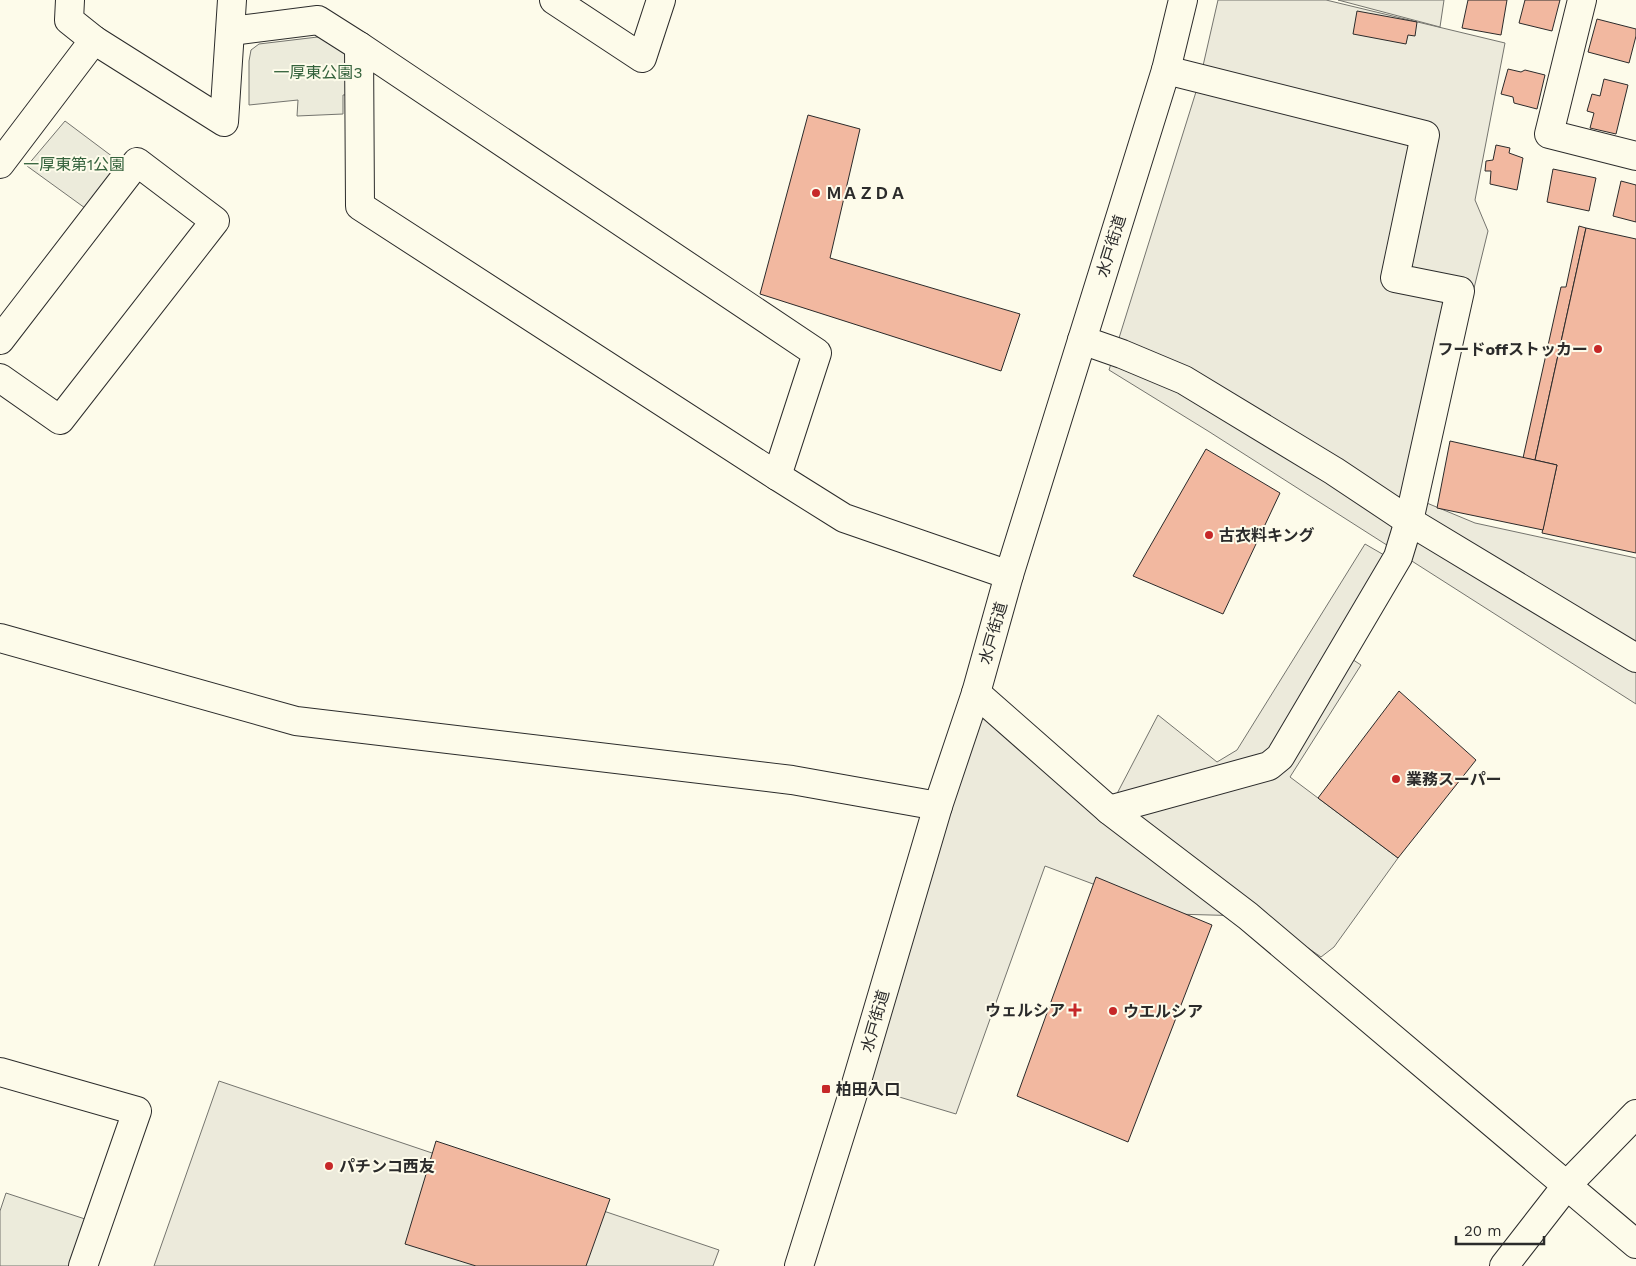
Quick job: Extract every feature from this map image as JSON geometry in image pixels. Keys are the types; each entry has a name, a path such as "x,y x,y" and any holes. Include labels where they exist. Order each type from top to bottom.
{"main road":[{"path":"70,0 69,20 94,40 224,122 232,0"},
{"path":"554,0 642,58 661,0"},
{"name":"水戸街道","path":"799,1266 859,1075 938,806 976,693 1009,575 1166,70 1184,0"},
{"path":"1582,0 1548,134 1636,156"},
{"path":"231,31 318,20 817,353 777,476"},
{"path":"2,159 94,40"},
{"path":"359,46 360,206 844,518 1009,575"},
{"path":"1109,810 1268,766 1280,757 1398,557 1408,521 1460,291 1395,278 1425,135 1166,70"},
{"path":"0,340 137,162 215,220 60,420 0,378"},
{"path":"1082,340 1122,354 1184,380 1334,471 1408,521 1636,658"},
{"path":"0,638 296,721 792,780 938,806"},
{"path":"976,693 1109,810 1248,916 1636,1244"},
{"path":"0,1072 137,1111 83,1266"},
{"path":"1504,1266 1567,1185 1636,1114"}],"green space":[{"name":"一厚東公園3","path":"326,36 354,52 359,94 343,95 343,114 297,116 298,100 249,105 249,61 251,50 259,44"},
{"name":"一厚東第1公園","path":"65,121 121,163 85,208 27,166"},
{"path":"6,1193 85,1219 71,1266 0,1266 0,1211"}],"shaded area":[{"path":"1218,0 1326,0 1505,43 1475,200 1488,231 1422,501 1475,523 1636,558 1636,704 1109,370 1200,79"},
{"path":"1338,0 1444,0 1440,27"},
{"path":"1365,544 1391,559 1332,646 1361,665 1290,777 1398,858 1334,947 1321,957 1123,819 1248,916 1173,914 1045,866 956,1114 856,1084 976,693 1109,809 1158,715 1217,762 1237,750"},
{"name":"パチンコ西友","path":"219,1081 719,1250 713,1266 154,1266"}],"building":[{"path":"1468,0 1507,0 1501,35 1462,28"},
{"path":"1525,0 1560,0 1552,31 1519,23"},
{"path":"1357,11 1417,22 1415,36 1408,35 1406,44 1353,34"},
{"path":"1597,19 1636,29 1629,63 1588,52"},
{"path":"1508,69 1521,72 1525,70 1545,75 1537,109 1514,103 1513,97 1501,94"},
{"path":"1604,79 1628,85 1616,134 1590,128 1594,113 1587,111 1592,94 1600,96"},
{"name":"ＭＡＺＤＡ","path":"808,115 860,129 830,258 1020,314 1001,371 760,294"},
{"path":"1496,145 1510,148 1509,153 1523,158 1517,190 1490,184 1491,171 1485,171 1486,161 1493,160"},
{"path":"1553,169 1596,178 1589,211 1547,202"},
{"path":"1621,181 1636,185 1636,222 1613,216"},
{"path":"1579,226 1586,228 1535,460 1523,458 1561,287 1566,287"},
{"name":"フードoffストッカー","path":"1586,228 1636,239 1636,553 1542,533 1557,465 1535,460"},
{"path":"1450,441 1557,465 1543,530 1437,508"},
{"name":"古衣料キング","path":"1206,449 1280,493 1223,614 1133,576"},
{"name":"業務スーパー","path":"1399,691 1476,760 1398,858 1318,798"},
{"name":"ウエルシア","path":"1096,877 1212,925 1128,1142 1017,1096"},
{"path":"436,1141 610,1199 586,1266 476,1266 405,1244"}],"place":[{"name":"ＭＡＺＤＡ","path":"816,193"},
{"name":"フードoffストッカー","path":"1598,349"},
{"name":"古衣料キング","path":"1209,535"},
{"name":"業務スーパー","path":"1396,779"},
{"name":"ウェルシア","path":"1075,1010"},
{"name":"ウエルシア","path":"1113,1011"},
{"name":"柏田入口","path":"826,1089"},
{"name":"パチンコ西友","path":"329,1166"}]}
